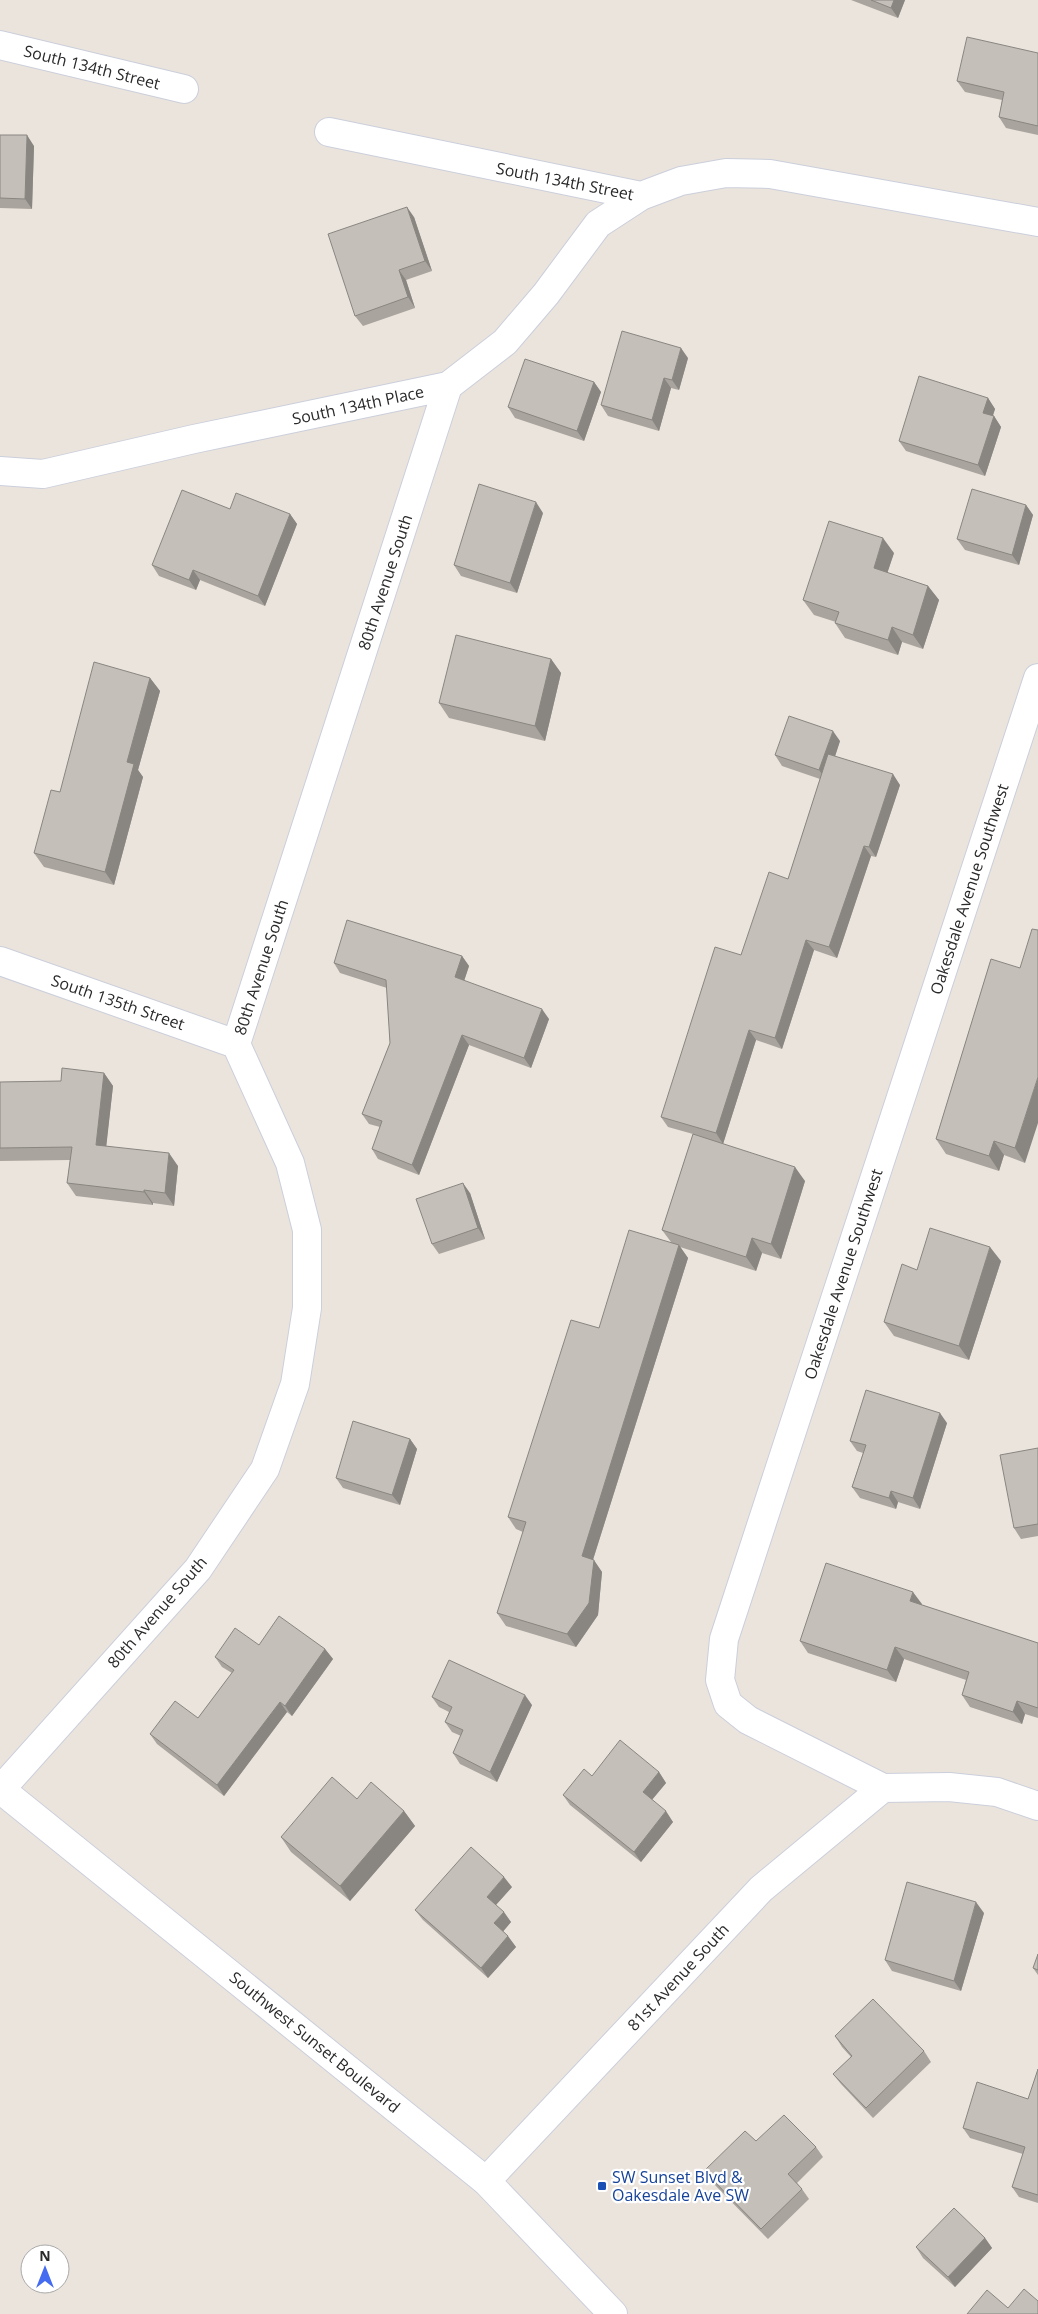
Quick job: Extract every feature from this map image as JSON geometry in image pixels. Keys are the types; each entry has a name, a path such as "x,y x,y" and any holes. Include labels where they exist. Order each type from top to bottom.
{"street":[{"name":"South 134th Street","path":"0,45 184,89"},
{"name":"South 134th Street","path":"329,132 641,196 680,181 716,174 770,174 1038,222"},
{"name":"South 134th Place","path":"0,471 43,474 194,439 448,386 504,342 546,294 598,224 641,196"},
{"name":"80th Avenue South","path":"0,1789 198,1568 265,1469 295,1384 307,1308 306,1230 290,1163 236,1044 448,386"},
{"name":"Oakesdale Avenue Southwest","path":"882,1788 748,1720 728,1704 720,1680 724,1639 1038,678"},
{"name":"South 135th Street","path":"0,961 236,1044"},
{"path":"882,1788 949,1787 997,1792 1038,1806"},
{"name":"81st Avenue South","path":"486,2181 761,1889 882,1788"},
{"name":"Southwest Sunset Boulevard","path":"0,1789 486,2181 613,2314"}],"building":[{"path":"871,0 894,0 891,8"},
{"path":"967,37 1038,53 1038,126 999,117 1004,92 957,81"},
{"path":"0,135 27,135 25,199 0,198"},
{"path":"407,207 425,261 399,270 408,297 355,316 328,234"},
{"path":"622,331 681,348 672,380 664,378 652,420 601,405"},
{"path":"525,359 594,382 577,431 508,407"},
{"path":"919,376 988,398 983,413 994,416 978,465 899,441"},
{"path":"479,484 536,502 510,583 454,565"},
{"path":"972,489 1026,505 1012,555 957,539"},
{"path":"182,490 230,509 236,493 290,514 258,596 193,570 189,580 152,565"},
{"path":"829,521 883,538 874,568 928,586 913,635 892,627 888,640 835,623 839,612 803,600"},
{"path":"456,635 551,659 535,726 439,703"},
{"path":"94,662 150,678 127,762 134,764 105,872 34,853 51,790 60,792"},
{"path":"789,716 833,731 819,770 775,755"},
{"path":"828,754 893,774 869,847 864,846 829,947 806,940 775,1038 749,1030 716,1133 661,1117 715,947 741,955 769,872 788,879"},
{"path":"347,920 462,956 455,977 542,1009 524,1058 462,1035 412,1165 372,1149 382,1121 362,1114 390,1043 386,980 334,963"},
{"path":"1032,929 1038,930 1038,1077 1015,1148 994,1141 989,1156 936,1139 991,959 1020,968"},
{"path":"62,1068 104,1073 96,1145 169,1153 165,1193 67,1183 72,1147 0,1148 0,1082 61,1081"},
{"path":"693,1134 795,1167 771,1244 752,1238 746,1257 662,1230"},
{"path":"463,1183 478,1228 432,1244 416,1199"},
{"path":"930,1228 990,1247 959,1346 884,1322 902,1264 917,1270"},
{"path":"629,1230 679,1245 582,1556 594,1560 589,1603 567,1634 497,1613 526,1522 508,1517 571,1320 599,1328"},
{"path":"866,1390 940,1413 913,1498 891,1491 889,1498 852,1487 866,1445 850,1441"},
{"path":"353,1421 410,1439 392,1495 336,1478"},
{"path":"1038,1448 1038,1524 1014,1528 1000,1455"},
{"path":"826,1563 913,1592 910,1601 1038,1643 1038,1708 1017,1701 1013,1712 962,1695 969,1672 895,1647 887,1670 800,1641"},
{"path":"279,1616 325,1649 285,1706 280,1702 217,1785 150,1734 175,1701 198,1718 234,1670 215,1657 235,1628 259,1645"},
{"path":"449,1660 525,1695 490,1772 453,1753 463,1730 445,1722 452,1707 432,1697"},
{"path":"620,1740 659,1772 643,1792 666,1811 634,1852 563,1795 584,1769 592,1776"},
{"path":"332,1777 357,1799 371,1782 404,1811 340,1886 281,1837"},
{"path":"471,1847 504,1877 487,1897 504,1912 494,1923 508,1936 481,1968 415,1910"},
{"path":"907,1882 976,1902 954,1981 885,1960"},
{"path":"1038,1954 1038,1970 1033,1968"},
{"path":"873,1999 924,2051 866,2108 833,2074 852,2056 835,2036"},
{"path":"1038,2069 1038,2195 1012,2187 1025,2147 963,2128 977,2082 1028,2099"},
{"path":"784,2115 816,2147 788,2174 802,2189 761,2229 704,2171 745,2131 756,2141"},
{"path":"954,2208 985,2238 948,2277 916,2247"},
{"path":"1024,2289 1038,2301 1038,2314 967,2314 987,2290 1008,2308"}],"place":[{"name":"SW Sunset Blvd & Oakesdale Ave SW","path":"602,2186"}]}
